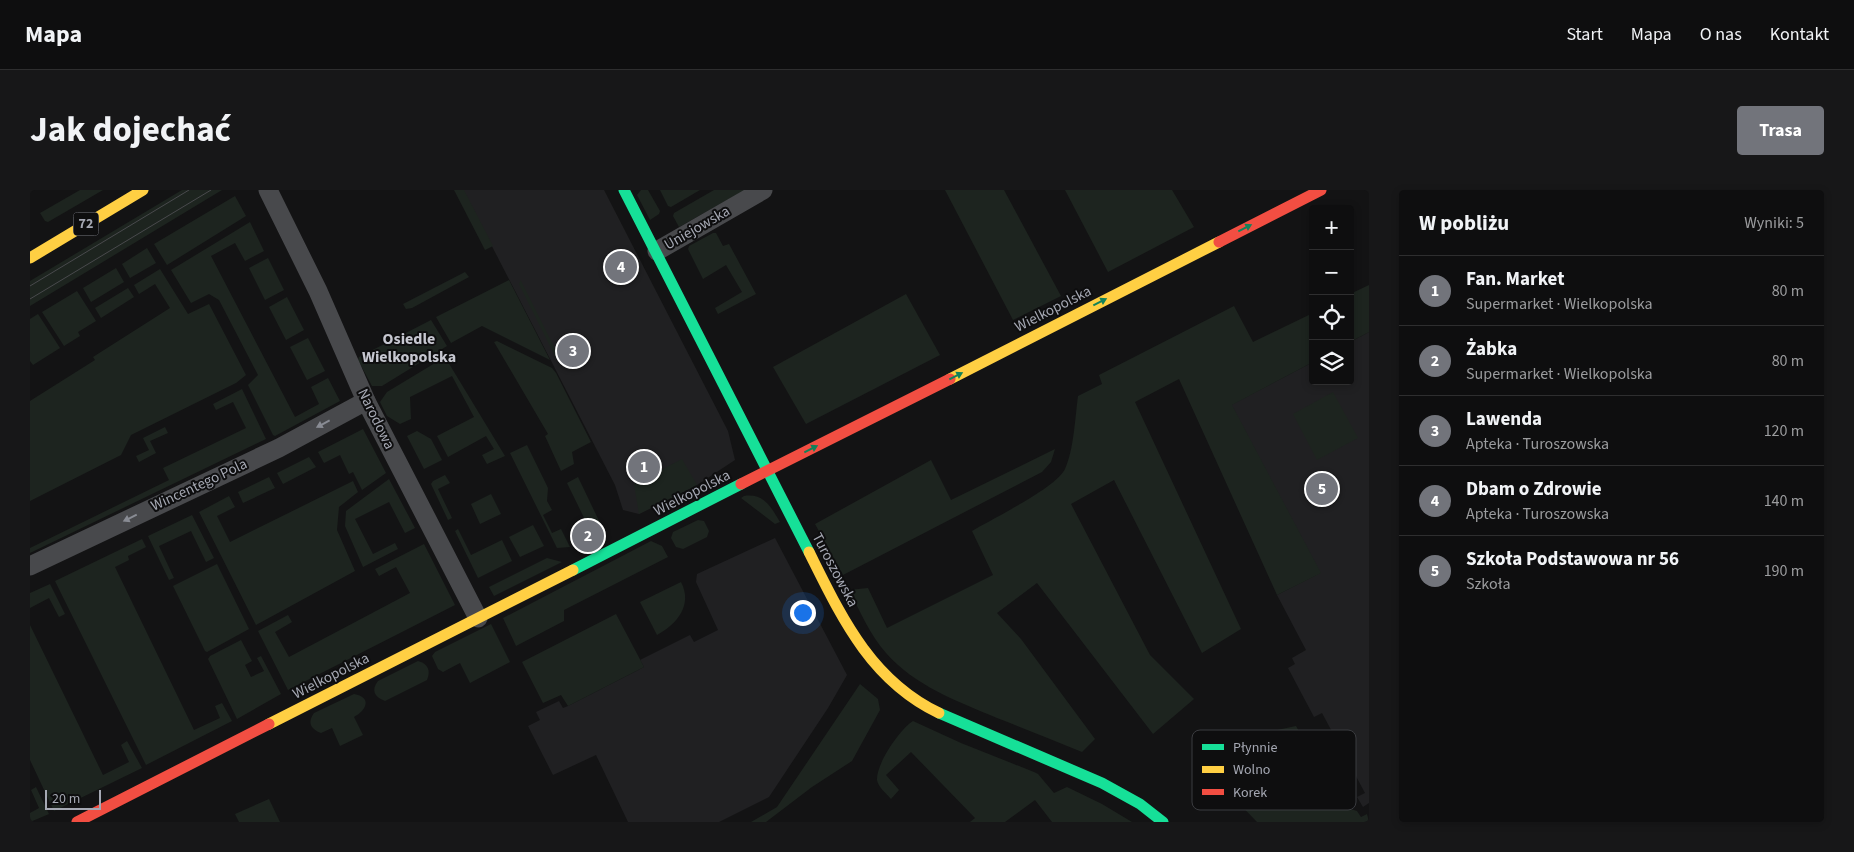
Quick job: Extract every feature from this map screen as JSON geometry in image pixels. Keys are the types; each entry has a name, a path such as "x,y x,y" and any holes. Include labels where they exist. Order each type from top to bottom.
{"street":[{"name":"72","path":"30,258 143,190"},
{"name":"Narodowa","path":"268,190 318,291 366,402 478,618"},
{"name":"Turoszowska","path":"624,190 657,251 767,472 844,619 873,664 896,686 920,702 952,718 1116,788 1144,806 1163,822"},
{"name":"Uniejowska","path":"657,251 763,190"},
{"name":"Wielkopolska","path":"77,822 1320,190"},
{"name":"Wincentego Pola","path":"30,566 279,448 366,402"}],"shaded area":[{"path":"80,190 103,190 48,222 45,221 40,213"},
{"path":"182,190 222,190 30,306 30,281"},
{"path":"454,190 464,190 493,246 485,250"},
{"path":"463,190 604,190 728,431 735,460 697,485 639,514 623,510 615,485"},
{"path":"641,190 648,190 660,211 659,214 650,220 637,195"},
{"path":"660,190 700,190 671,207 668,206"},
{"path":"714,190 745,190 679,227 673,216 674,213"},
{"path":"945,190 1004,190 1061,296 1013,320"},
{"path":"1065,190 1172,190 1194,227 1108,272"},
{"path":"235,196 246,216 167,265 154,244"},
{"path":"250,222 264,251 245,261 235,243 211,256 295,417 319,404 311,387 328,378 340,401 275,436 248,385 258,375 219,300 209,294 191,303 171,270"},
{"path":"716,233 723,246 729,244 756,294 718,314 715,308 742,292 726,265 703,279 688,249 689,246"},
{"path":"147,248 156,263 130,278 122,264"},
{"path":"268,258 284,290 265,300 249,268"},
{"path":"116,268 124,282 91,302 83,288"},
{"path":"160,269 188,314 209,304 246,375 236,383 131,435 121,455 30,501 30,401 95,360 93,357 170,308 155,284 139,294 134,285"},
{"path":"465,272 469,277 412,308 406,309 403,304"},
{"path":"509,280 550,360 482,326 451,343 436,317"},
{"path":"521,280 561,361 557,360 519,284"},
{"path":"1369,285 1369,332 1354,340 1354,295 1354,292"},
{"path":"128,288 134,297 101,318 95,308"},
{"path":"77,291 96,321 78,332 80,336 64,346 42,312"},
{"path":"906,294 940,355 806,424 773,367"},
{"path":"287,297 304,330 286,340 269,307"},
{"path":"1234,306 1253,342 1309,315 1309,364 1232,405 1321,573 1277,595 1179,379 1135,402 1241,629 1202,653 1114,480 1071,504 1150,655 1194,699 1153,734 1037,583 997,613 1021,639 1095,739 1082,752 952,699 910,675 897,665 875,639 849,590 868,588 887,628 993,575 972,531 1037,494 1059,477 1068,461 1074,433 1078,396 1102,384 1099,375"},
{"path":"38,314 60,348 33,365 30,361 30,319"},
{"path":"431,320 447,346 382,386 372,386 358,360 359,357"},
{"path":"1369,332 1369,803 1363,807 1357,797 1365,793 1356,776 1356,730 1331,730 1322,713 1314,717 1288,668 1295,664 1292,658 1306,650 1277,595 1320,573 1231,405 1309,364 1309,385 1354,385 1354,340"},
{"path":"308,338 325,371 307,380 290,347"},
{"path":"497,341 552,368 556,373 591,442 572,452 574,464 561,471 545,436 548,434 494,342"},
{"path":"445,357 505,456 487,464 482,455 494,449 486,436 448,457 437,436 474,417 452,376 410,397 411,419 400,424 387,416 380,402 387,392"},
{"path":"242,389 266,439 30,553 30,548 169,480 163,468 246,428 233,402 216,410 213,404"},
{"path":"1333,392 1358,438 1317,460 1293,414"},
{"path":"165,427 168,433 150,441 156,453 139,462 136,456 149,450 143,438"},
{"path":"363,429 386,473 362,490 353,472 349,474 340,455 324,463 318,452"},
{"path":"417,431 431,439 442,460 424,469 407,436"},
{"path":"527,445 548,488 547,501 552,510 543,515 552,533 561,529 570,547 557,548 510,453"},
{"path":"1055,449 1051,462 1042,472 843,575 815,524 931,460 951,500"},
{"path":"309,457 316,467 283,484 277,473"},
{"path":"682,459 697,485 639,514 634,484"},
{"path":"445,475 450,483 438,489 452,518 448,520 431,484"},
{"path":"269,477 275,488 243,503 238,492"},
{"path":"578,477 601,525 593,536 567,483"},
{"path":"389,479 415,528 405,533 389,502 355,519 373,554 395,543 398,549 363,567 345,526 346,511"},
{"path":"353,481 358,492 339,507 337,530 355,571 256,625 199,512 229,496 235,507 217,516 230,542"},
{"path":"491,494 501,514 480,524 471,504"},
{"path":"744,496 762,499 770,506 780,522 775,524 741,498"},
{"path":"192,515 214,558 206,562 191,531 159,546 174,578 169,580 148,536"},
{"path":"698,520 704,521 709,531 707,537 683,549 676,547 671,538 673,532"},
{"path":"533,525 544,546 520,557 509,537"},
{"path":"458,529 471,555 502,540 512,561 478,578 455,531"},
{"path":"775,538 847,675 828,708 769,797 719,822 628,822 596,755 553,775 528,726 540,720 536,712 559,701 563,708 568,706 644,667 640,660 690,635 694,642 718,630 696,582 697,574"},
{"path":"142,539 146,547 128,556 129,560 115,567 194,730 220,718 215,706 222,703 232,721 146,765 55,581"},
{"path":"651,541 662,546 668,557 564,610 564,621 516,646 503,618"},
{"path":"424,544 455,605 288,690 258,631 288,615 292,622 275,632 289,657 410,593 396,567 379,576 375,569"},
{"path":"547,558 562,562 494,596 489,587"},
{"path":"217,564 249,629 207,652 173,586"},
{"path":"681,582 685,598 681,613 671,625 657,635 640,602"},
{"path":"50,584 65,614 59,617 49,598 30,608 30,593"},
{"path":"616,614 644,667 568,706 561,695 543,703 522,662"},
{"path":"491,624 510,662 470,683 460,663 443,672 438,669 432,656 435,652"},
{"path":"30,625 103,775 129,762 121,745 127,741 142,768 54,811 30,760"},
{"path":"241,640 252,661 245,665 251,677 264,671 257,658 261,656 281,694 237,719 208,659 210,656"},
{"path":"418,661 428,668 427,680 385,701 376,695 374,690 378,681"},
{"path":"860,684 878,699 880,710 852,761 812,787 766,822 751,822 777,807"},
{"path":"354,694 363,698 366,704 362,711 354,717 363,735 340,746 332,728 321,733 313,728 311,720 314,713"},
{"path":"913,721 961,743 1038,774 1054,793 1067,787 1102,804 1132,822 1052,822 1035,800 1005,822 970,822 975,818 911,752 886,775 899,790 891,799 882,790 877,780 880,765 902,731"},
{"path":"1296,726 1298,730 1277,730"},
{"path":"36,787 49,814 30,822 30,813 39,808 31,790"},
{"path":"269,799 280,822 239,822 235,814"},
{"path":"1245,810 1354,810 1357,811 1361,817 1367,814 1369,822 1257,822"}],"tram line":[{"path":"30,286 189,190"},
{"path":"30,299 211,190"}],"traffic: fast":[{"path":"624,190 809,552"},
{"path":"573,570 741,484"},
{"path":"939,713 1102,783 1140,804 1163,822"}],"traffic: slow":[{"path":"30,258 143,190"},
{"path":"950,379 1219,242"},
{"path":"809,552 846,622 876,664 894,683 915,699 939,713"},
{"path":"269,724 573,570"}],"traffic: jam":[{"path":"1219,242 1321,190"},
{"path":"741,484 950,379"},
{"path":"77,822 269,724"}],"place":[{"name":"Dbam o Zdrowie","path":"621,267"},
{"name":"Lawenda","path":"573,351"},
{"name":"Fan. Market","path":"644,467"},
{"name":"Szkoła Podstawowa nr 56","path":"1322,489"},
{"name":"Żabka","path":"588,536"}],"district":[{"name":"Osiedle Wielkopolska","path":"409,348"}]}
